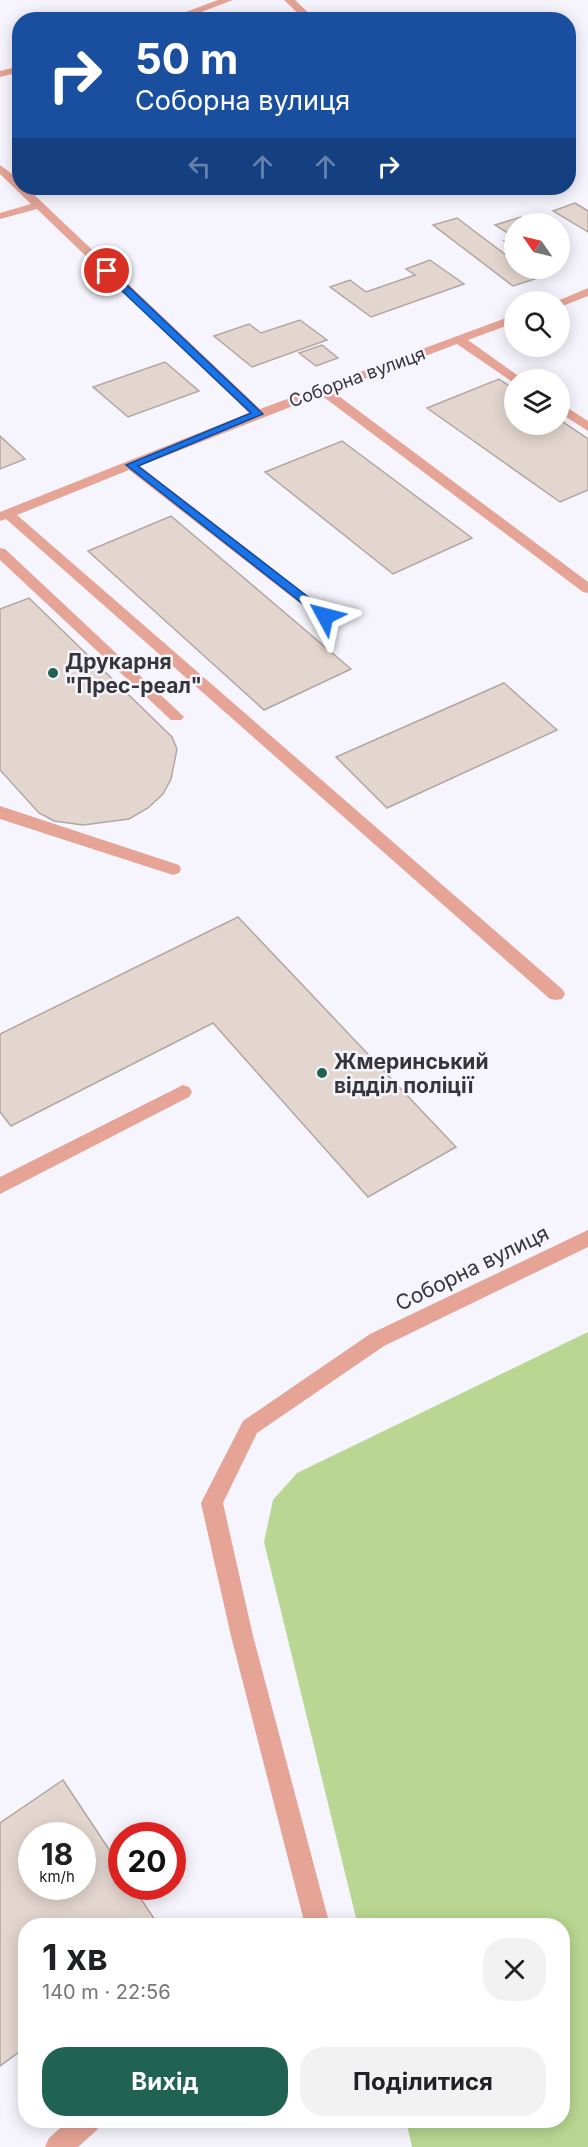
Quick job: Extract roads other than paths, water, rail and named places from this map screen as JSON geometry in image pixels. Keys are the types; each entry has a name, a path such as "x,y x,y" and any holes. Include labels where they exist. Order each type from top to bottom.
{"street":[{"path":"193,12 228,0"},
{"path":"289,0 302,12"},
{"path":"0,168 12,180"},
{"path":"26,195 258,414"},
{"path":"0,216 37,206"},
{"path":"570,299 588,292"},
{"name":"Соборна вулиця","path":"4,516 258,414 504,323"},
{"path":"459,340 504,371"},
{"path":"322,390 588,590"},
{"path":"570,414 588,427"},
{"path":"131,465 325,616"},
{"path":"4,516 556,994"},
{"path":"0,552 176,717"},
{"path":"0,811 3,814 173,869"},
{"path":"0,1186 183,1092"},
{"name":"Соборна вулиця","path":"313,1918 242,1636 212,1503 250,1427 376,1340 588,1238"},
{"path":"58,2147 80,2128"}],"place":[{"name":"Друкарня \"Прес-реал\"","path":"53,673"},
{"name":"Жмеринський відділ поліції","path":"322,1073"}]}
